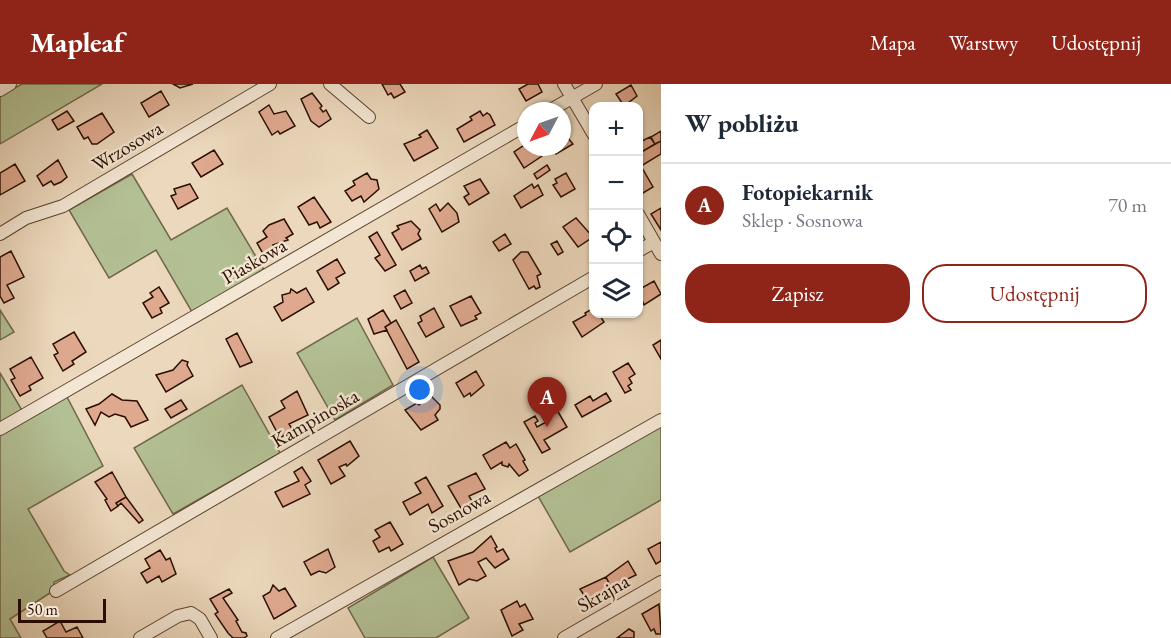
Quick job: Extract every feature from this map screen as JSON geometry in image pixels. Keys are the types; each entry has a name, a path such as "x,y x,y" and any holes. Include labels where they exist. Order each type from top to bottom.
{"street":[{"path":"0,90 10,84"},
{"name":"Wrzosowa","path":"0,234 26,218 63,206 270,84"},
{"path":"330,84 369,117"},
{"path":"564,84 589,127"},
{"path":"565,102 596,84"},
{"name":"Piaskowa","path":"0,429 517,130"},
{"path":"643,221 661,254"},
{"path":"643,249 654,242"},
{"name":"Kampinoska","path":"56,591 589,281"},
{"name":"Sosnowa","path":"277,638 661,420"},
{"name":"Skrajna","path":"564,638 661,582"},
{"path":"140,638 178,616 191,613 200,619 211,638"}],"green space":[{"path":"22,84 102,84 0,144 0,96"},
{"path":"132,174 171,240 227,208 264,270 192,312 156,250 109,278 69,210"},
{"path":"0,310 14,332 0,340"},
{"path":"357,318 393,385 335,420 297,353"},
{"path":"0,373 27,419 66,395 103,466 28,509 64,571 70,575 54,582 53,591 10,619 21,638 0,638"},
{"path":"242,385 280,453 173,514 134,448"},
{"path":"661,426 661,500 570,552 538,496"},
{"path":"433,557 469,618 436,638 365,638 348,608"}],"building":[{"path":"173,84 193,84 180,88"},
{"path":"382,84 400,84 405,92 394,98 391,93 388,95"},
{"path":"528,84 538,84 542,92 526,101 519,89"},
{"path":"631,85 637,96 629,102 621,102 616,94"},
{"path":"161,91 169,105 149,117 141,103"},
{"path":"312,93 322,106 320,108 323,112 326,110 331,119 319,127 311,121 301,99"},
{"path":"269,105 274,114 286,111 295,126 280,134 278,131 272,135 259,112"},
{"path":"67,111 74,121 58,130 52,120"},
{"path":"480,111 483,116 487,113 490,115 495,125 464,142 457,129 472,120 470,117"},
{"path":"102,113 114,132 97,144 92,144 88,137 84,139 77,127"},
{"path":"427,130 438,148 414,161 404,144 421,137 419,135"},
{"path":"661,131 661,141 655,144 651,137"},
{"path":"650,137 655,144 643,151 643,140"},
{"path":"661,141 661,154 643,165 643,151"},
{"path":"214,150 223,164 201,177 192,163"},
{"path":"517,150 517,156 542,156 524,168 514,152"},
{"path":"58,160 67,177 54,185 51,181 43,186 37,176"},
{"path":"15,164 25,181 0,195 0,173"},
{"path":"547,165 550,170 537,179 534,174"},
{"path":"643,170 653,187 643,193"},
{"path":"367,173 371,179 377,180 379,189 364,202 361,196 352,201 345,191 355,185 353,181"},
{"path":"566,173 575,189 561,197 553,185 557,183 555,179"},
{"path":"480,179 489,193 469,205 464,197 469,194 464,186"},
{"path":"190,184 198,198 178,209 171,196 176,194 174,189"},
{"path":"532,184 534,188 538,185 543,195 521,208 514,196"},
{"path":"314,197 331,222 320,228 317,222 309,225 298,207"},
{"path":"448,203 457,213 459,222 442,232 429,209 436,204 440,211"},
{"path":"661,208 661,230 651,214"},
{"path":"576,218 589,233 589,240 578,247 563,227"},
{"path":"284,219 293,234 286,238 288,240 273,245 277,253 266,259 257,243 267,237 263,231 269,225"},
{"path":"411,221 420,230 418,234 421,239 402,250 392,233 399,229 397,226"},
{"path":"377,232 396,265 385,271 375,258 380,255 369,237"},
{"path":"505,234 511,244 499,251 493,242"},
{"path":"557,241 563,252 558,255 551,244"},
{"path":"11,251 24,277 7,285 14,298 4,303 0,296 0,257"},
{"path":"521,252 528,252 541,274 537,276 540,287 536,289 534,286 529,289 513,260"},
{"path":"337,259 345,273 336,278 339,283 328,290 317,271"},
{"path":"420,265 422,269 426,267 429,273 415,281 410,271"},
{"path":"654,281 661,294 644,305 643,287"},
{"path":"159,287 169,303 160,308 162,313 152,318 143,303 153,297 150,293"},
{"path":"306,288 314,302 282,321 274,307 283,302 282,295 290,293 291,289 297,293"},
{"path":"405,290 412,303 401,309 394,296"},
{"path":"471,296 481,313 475,316 477,319 461,326 450,306"},
{"path":"434,308 444,327 426,337 418,323 422,321 420,316"},
{"path":"383,310 391,323 385,327 387,330 374,334 368,319"},
{"path":"589,311 589,318 602,318 604,322 582,337 573,322 586,315 585,313"},
{"path":"396,320 419,362 407,369 385,327"},
{"path":"74,332 86,352 72,361 74,364 63,371 54,355 58,353 53,344"},
{"path":"237,333 252,362 240,367 226,339"},
{"path":"661,340 661,359 653,345"},
{"path":"31,357 43,378 29,386 31,390 20,396 11,380 15,378 10,369"},
{"path":"182,360 188,362 187,365 193,376 166,392 156,375 173,370"},
{"path":"628,363 635,374 629,378 632,383 628,386 631,390 625,393 613,372"},
{"path":"476,371 484,385 471,396 470,393 464,397 456,383"},
{"path":"297,391 308,415 289,424 293,430 280,438 269,417 285,408 281,401"},
{"path":"606,393 611,401 582,417 575,405 590,396 593,401"},
{"path":"112,394 122,400 137,401 148,420 131,427 125,417 115,414 109,417 101,412 95,425 86,409 99,404"},
{"path":"430,395 440,405 435,415 438,420 421,430 405,410 417,403 419,405"},
{"path":"181,400 187,409 171,418 165,409"},
{"path":"557,410 567,427 544,440 550,449 542,453 524,422 535,416 538,421 535,423 537,427 550,420 547,415"},
{"path":"350,441 359,456 347,466 346,464 339,467 345,476 331,484 318,460"},
{"path":"506,442 510,448 516,444 525,460 523,461 528,470 519,476 509,464 508,467 502,465 502,462 491,469 483,455"},
{"path":"302,467 311,481 305,485 310,494 283,507 275,492 299,481 294,472"},
{"path":"112,472 126,497 116,503 118,506 111,511 105,500 107,499 95,482"},
{"path":"476,473 485,489 469,496 473,503 462,510 448,486"},
{"path":"426,477 443,506 432,513 428,504 410,515 403,502 421,493 415,483"},
{"path":"126,497 143,520 139,523 121,503 118,506 116,503"},
{"path":"390,522 403,544 391,551 389,547 379,552 373,541 380,537 375,530"},
{"path":"491,536 497,552 503,549 509,559 495,568 486,558 478,562 486,576 477,581 469,579 459,585 448,561 473,552"},
{"path":"661,542 661,561 656,564 648,549"},
{"path":"328,549 335,567 326,573 319,571 311,575 304,562"},
{"path":"160,550 166,560 170,558 176,574 162,582 159,576 147,583 141,573 150,568 145,559"},
{"path":"628,561 636,575 611,587 606,577"},
{"path":"606,577 611,587 589,603 580,589"},
{"path":"273,585 279,591 285,588 296,606 274,619 263,596 270,592"},
{"path":"229,589 232,593 223,598 238,620 236,621 242,632 246,633 247,636 244,638 233,638 228,633 215,614 218,612 210,599"},
{"path":"517,601 520,607 525,604 533,619 519,624 523,630 512,636 501,610"},
{"path":"659,604 661,634 656,634 654,629 651,631 642,614"},
{"path":"60,621 66,632 77,627 83,638 47,638 43,631"},
{"path":"629,629 634,632 634,638 617,638"}],"place":[{"name":"Fotopiekarnik","path":"547,427"}]}
